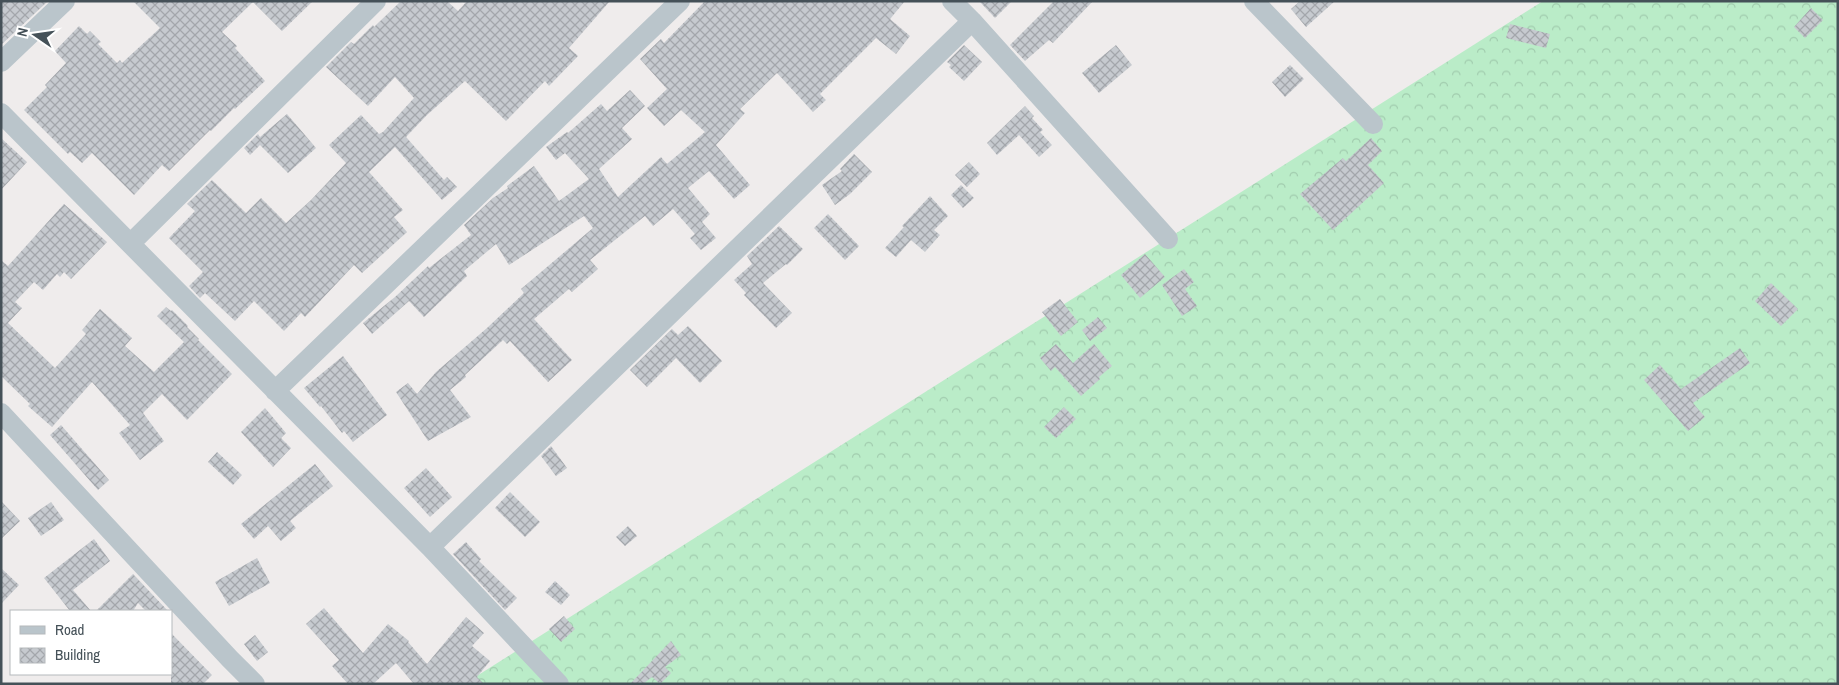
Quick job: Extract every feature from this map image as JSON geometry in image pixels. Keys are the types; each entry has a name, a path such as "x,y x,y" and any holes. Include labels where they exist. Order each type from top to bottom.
{"street":[{"path":"1,62 65,1"},
{"path":"131,242 376,1"},
{"path":"275,391 680,1"},
{"path":"952,1 1168,239"},
{"path":"1254,1 1373,124"},
{"path":"430,547 972,21"},
{"path":"1,112 430,547 559,684"},
{"path":"1,413 230,659 256,684"}],"green space":[{"path":"1543,1 1838,1 1838,684 464,684"}],"building":[{"path":"1,1 48,1 1,45"},
{"path":"133,1 313,1 282,31 253,2 222,32 237,46 235,48 265,81 210,130 169,171 162,165 134,195 92,153 82,163 70,152 68,154 24,110 47,87 45,85 66,63 55,51 79,26 87,34 90,31 101,42 98,44 117,63 120,60 122,63 160,28"},
{"path":"401,1 447,1 458,11 467,1 610,1 569,48 578,56 549,86 545,81 506,121 465,81 406,137 444,180 447,177 457,187 442,200 395,147 369,172 403,210 394,217 407,232 362,273 354,265 305,317 301,313 284,331 254,301 235,321 205,293 200,298 189,286 203,272 169,238 195,211 187,204 212,180 246,213 261,198 286,223 346,163 329,145 361,115 379,134 383,132 414,98 395,77 368,106 326,67 351,42 354,44"},
{"path":"705,1 905,1 890,19 910,36 896,54 876,38 820,94 826,100 813,112 777,73 740,109 745,113 716,145 750,185 734,199 709,171 688,188 710,214 702,222 716,238 701,250 690,238 695,234 673,209 653,226 645,216 590,260 598,269 572,292 569,289 534,319 572,360 548,382 510,341 507,344 503,340 465,375 466,377 450,390 471,417 428,441 396,392 408,383 417,394 436,372 524,293 521,289 593,228 584,216 509,265 496,244 464,271 467,276 424,317 409,301 372,334 363,323 395,297 428,266 429,268 471,235 464,225 493,198 508,188 507,186 534,166 559,201 589,179 565,153 556,160 546,147 568,133 601,104 607,111 630,90 645,106 622,128 632,139 599,169 618,197 661,157 667,164 705,132 681,110 664,126 647,108 667,89 640,59 661,39 664,43"},
{"path":"979,1 1012,1 995,18"},
{"path":"1054,1 1093,1 1053,43 1049,40 1025,61 1010,45"},
{"path":"1300,1 1335,1 1306,27 1291,9"},
{"path":"1811,8 1823,20 1805,38 1794,27"},
{"path":"1510,24 1550,34 1546,48 1506,38"},
{"path":"964,45 982,62 964,81 949,67 951,65 947,62"},
{"path":"1116,45 1132,65 1099,93 1082,73"},
{"path":"1290,65 1304,79 1285,97 1272,82"},
{"path":"1025,106 1034,116 1032,118 1043,130 1040,132 1052,145 1039,157 1019,135 997,155 987,143"},
{"path":"287,114 316,148 288,173 260,145 250,155 244,148 258,134 260,137"},
{"path":"1,138 27,162 1,190"},
{"path":"1371,138 1382,151 1368,165 1384,183 1333,230 1300,194 1343,158 1346,161"},
{"path":"854,154 872,172 850,194 835,205 822,185 842,171 840,169"},
{"path":"969,162 980,174 967,187 955,175"},
{"path":"961,185 974,198 963,208 951,195"},
{"path":"930,196 948,216 934,230 940,235 925,252 911,240 896,257 885,248 904,227 902,226"},
{"path":"64,204 107,242 71,279 64,272 60,277 57,274 43,290 34,282 15,302 22,308 8,323 55,368 86,334 82,330 100,309 132,338 125,346 154,372 184,342 157,316 166,307 172,310 188,326 198,340 232,374 187,420 162,394 143,413 164,441 140,460 119,433 130,425 92,382 52,427 28,406 30,404 1,376 1,260 8,266"},
{"path":"828,214 859,246 845,260 814,228"},
{"path":"779,226 803,249 787,265 763,283 792,313 776,328 744,295 746,293 734,280 752,264 747,256"},
{"path":"1145,254 1165,277 1140,298 1121,275"},
{"path":"1184,269 1194,282 1185,289 1197,306 1182,316 1162,285"},
{"path":"1771,283 1798,309 1781,326 1755,301"},
{"path":"1060,299 1078,322 1061,336 1042,312"},
{"path":"1098,317 1107,328 1090,341 1082,330"},
{"path":"688,326 722,361 700,383 676,358 647,387 630,370 672,329 678,335"},
{"path":"1056,344 1073,363 1094,344 1112,366 1081,396 1055,367 1051,371 1040,358"},
{"path":"1740,348 1750,363 1693,403 1705,417 1688,431 1644,380 1660,365 1681,389"},
{"path":"343,356 387,415 353,442 344,431 342,433 304,388"},
{"path":"1064,407 1076,419 1056,438 1044,427"},
{"path":"265,408 286,433 281,438 291,448 273,467 241,432"},
{"path":"61,425 109,480 98,490 50,435"},
{"path":"551,446 567,468 556,476 541,456"},
{"path":"217,452 242,475 233,485 208,462"},
{"path":"315,464 333,486 290,521 296,528 281,541 268,526 254,539 241,524"},
{"path":"426,468 452,497 430,517 404,488"},
{"path":"510,492 540,522 525,537 495,508"},
{"path":"1,501 20,521 1,539"},
{"path":"51,502 64,520 41,536 28,518"},
{"path":"628,526 637,536 625,546 616,537"},
{"path":"94,539 110,561 73,590 90,610 69,610 44,578"},
{"path":"466,542 481,559 479,561 517,598 505,610 453,554"},
{"path":"257,558 270,583 229,606 215,582"},
{"path":"1,568 19,585 1,604"},
{"path":"133,574 167,610 145,610 138,603 134,610 97,610"},
{"path":"555,581 570,595 561,605 545,592"},
{"path":"324,608 363,653 388,624 409,641 427,664 466,617 484,633 472,646 490,661 477,677 484,684 414,684 396,663 373,684 348,684 332,666 339,660 306,624"},
{"path":"564,616 575,629 561,642 549,629"},
{"path":"172,634 212,675 203,684 171,684"},
{"path":"255,635 268,652 257,661 244,644"},
{"path":"671,641 681,655 665,667 671,673 660,684 652,677 643,684 630,684"}]}
